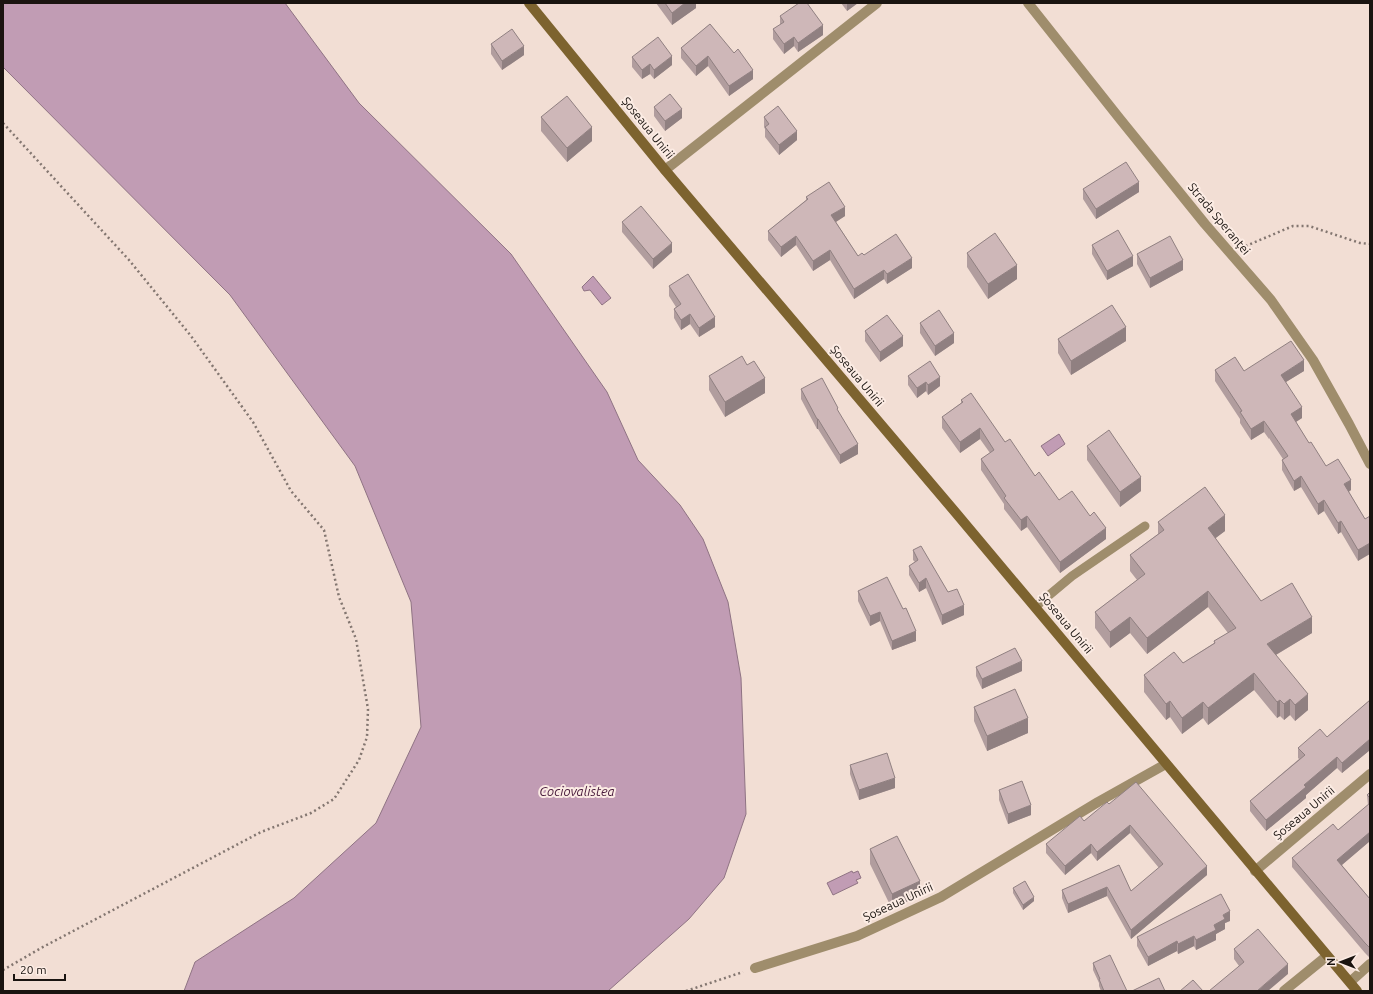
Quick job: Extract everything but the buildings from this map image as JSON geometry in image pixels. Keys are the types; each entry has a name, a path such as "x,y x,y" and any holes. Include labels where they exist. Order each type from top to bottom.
{"main road":[{"name":"Șoseaua Unirii","path":"529,3 665,170 1035,607 1357,991"}],"street":[{"path":"665,170 877,3"},
{"name":"Strada Speranței","path":"1028,3 1125,125 1271,300 1313,360 1370,464"},
{"name":"Șoseaua Unirii","path":"755,968 857,936 941,897 1092,806 1166,764"},
{"name":"Șoseaua Unirii","path":"1255,871 1370,774"},
{"path":"1284,991 1327,956"},
{"path":"1350,982 1370,964"}],"lane":[{"path":"1035,607 1072,576 1145,526"}],"path":[{"path":"3,123 129,260 191,336 253,422 291,491 324,530 339,597 356,639 368,709 367,737 359,760 334,799 310,813 261,832 48,944 3,970"},
{"path":"1230,252 1293,226 1309,226 1360,243 1370,244"},
{"path":"686,991 755,968"}],"water":[{"name":"Cociovalistea","path":"3,3 285,3 359,103 511,254 607,392 638,460 680,505 703,539 728,602 741,678 746,814 724,878 689,919 608,991 184,991 195,962 294,898 376,823 421,727 411,602 355,466 230,295 3,67"},
{"path":"593,276 611,298 602,305 590,290 584,291 582,287"},
{"path":"1059,434 1065,444 1048,456 1041,446"},
{"path":"852,871 853,873 858,871 861,878 856,880 858,883 833,895 827,883"}]}
